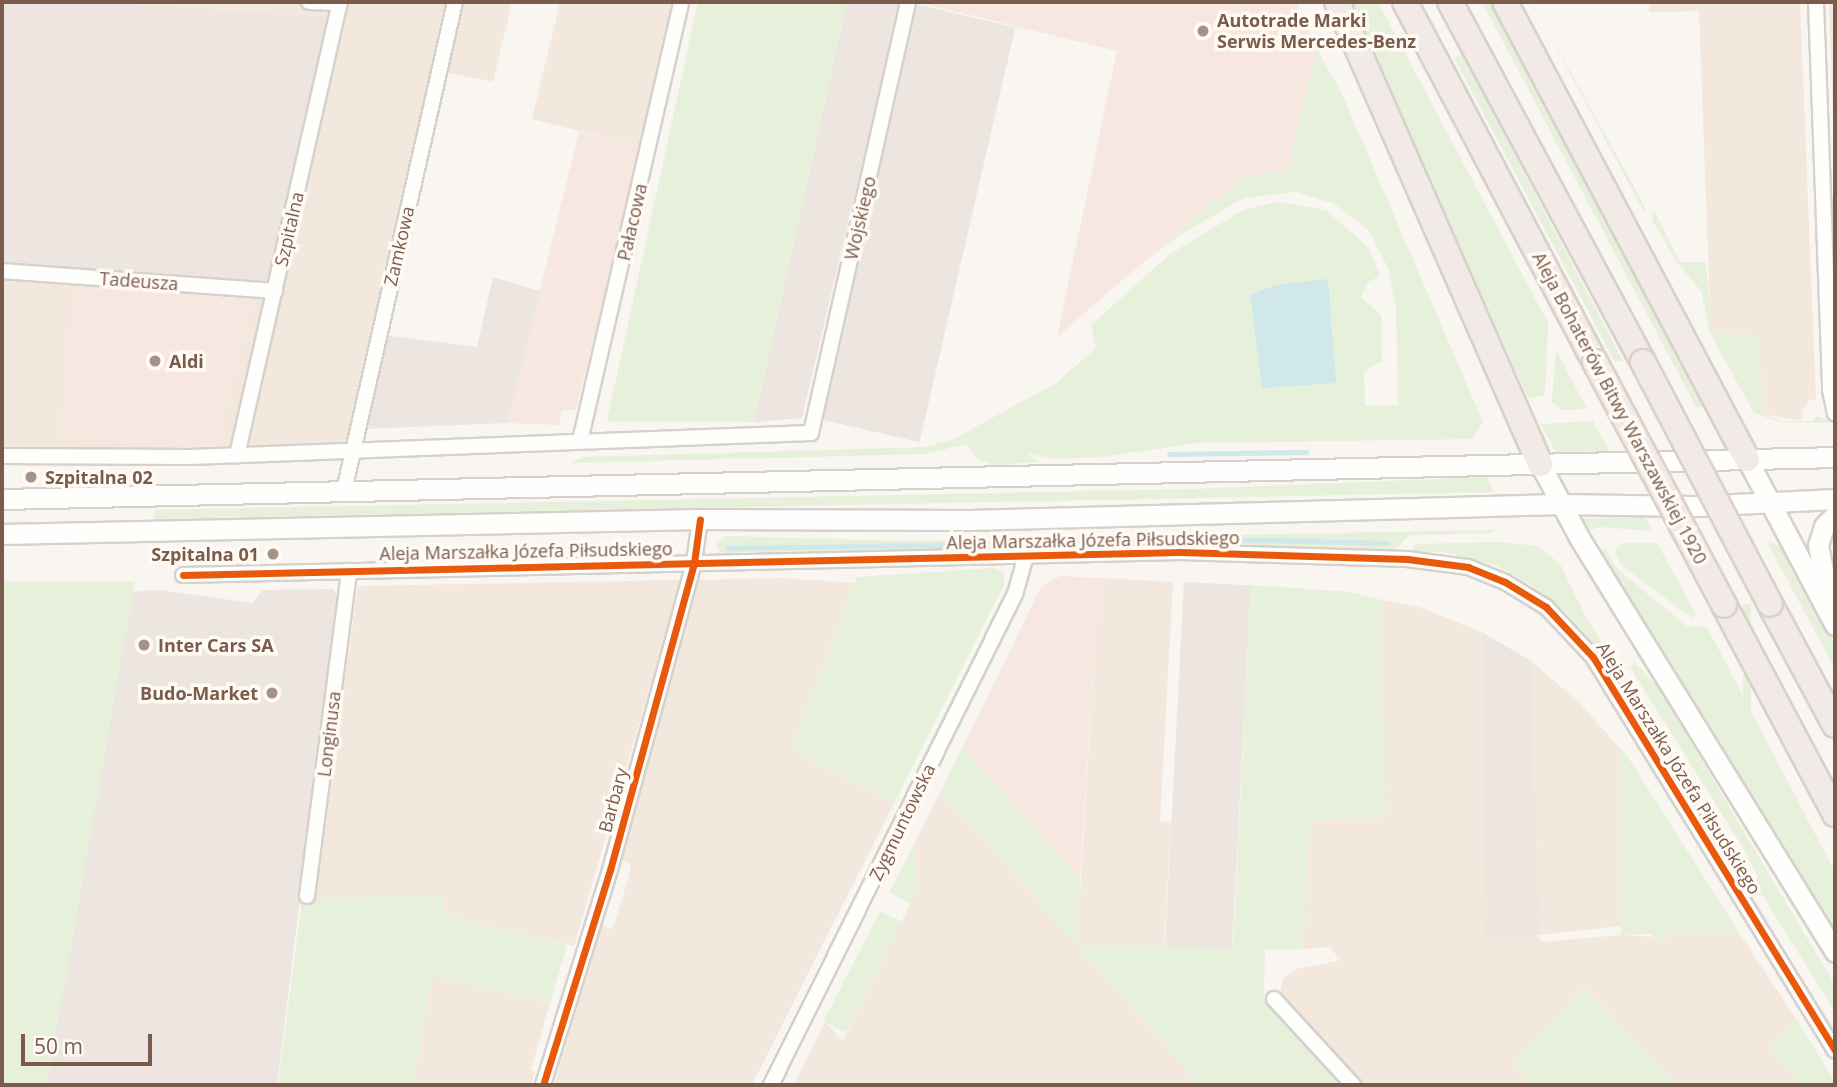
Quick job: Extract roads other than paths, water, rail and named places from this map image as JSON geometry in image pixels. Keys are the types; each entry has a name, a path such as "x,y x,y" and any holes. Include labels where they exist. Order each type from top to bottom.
{"highway":[{"path":"1337,2 1540,464"},
{"name":"Aleja Bohaterów Bitwy Warszawskiej 1920","path":"1405,2 1835,814"},
{"path":"1450,2 1835,725"},
{"path":"1504,2 1747,459"}],"main road":[{"path":"2,499 1835,457"},
{"path":"1747,459 1835,624"},
{"path":"1540,464 1559,504 1835,952"},
{"name":"Aleja Marszałka Józefa Piłsudskiego","path":"2,534 700,519 969,520 1559,504 1770,503 1835,499"},
{"path":"1835,515 1820,535 1817,556 1835,624"}],"street":[{"path":"309,2 340,2"},
{"name":"Szpitalna","path":"237,455 340,2"},
{"name":"Zamkowa","path":"344,491 456,2"},
{"name":"Pałacowa","path":"580,441 681,2"},
{"name":"Wojskiego","path":"580,441 811,433 908,2"},
{"path":"1816,2 1830,390 1835,412"},
{"name":"Tadeusza","path":"2,271 275,291"},
{"path":"2,456 237,455 353,447 580,441"},
{"name":"Barbary","path":"543,1085 610,870 694,563 700,519"},
{"name":"Aleja Marszałka Józefa Piłsudskiego","path":"183,575 1181,552 1422,560 1468,568 1525,593 1559,619 1593,657 1835,1051"},
{"name":"Zygmuntowska","path":"771,1085 1013,599 1026,556"},
{"name":"Longinusa","path":"307,897 349,571"},
{"path":"1274,999 1353,1085"}],"water":[{"path":"1328,279 1336,383 1262,388 1250,295 1275,285"}],"waterway":[{"path":"1169,454 1306,452"},
{"path":"728,548 1266,540 1387,543"}],"place":[{"name":"Autotrade Marki Serwis Mercedes-Benz","path":"1203,31"},
{"name":"Aldi","path":"155,361"},
{"name":"Szpitalna 02","path":"31,477"},
{"name":"Szpitalna 01","path":"273,554"},
{"name":"Inter Cars SA","path":"144,645"},
{"name":"Budo-Market","path":"272,693"}]}
